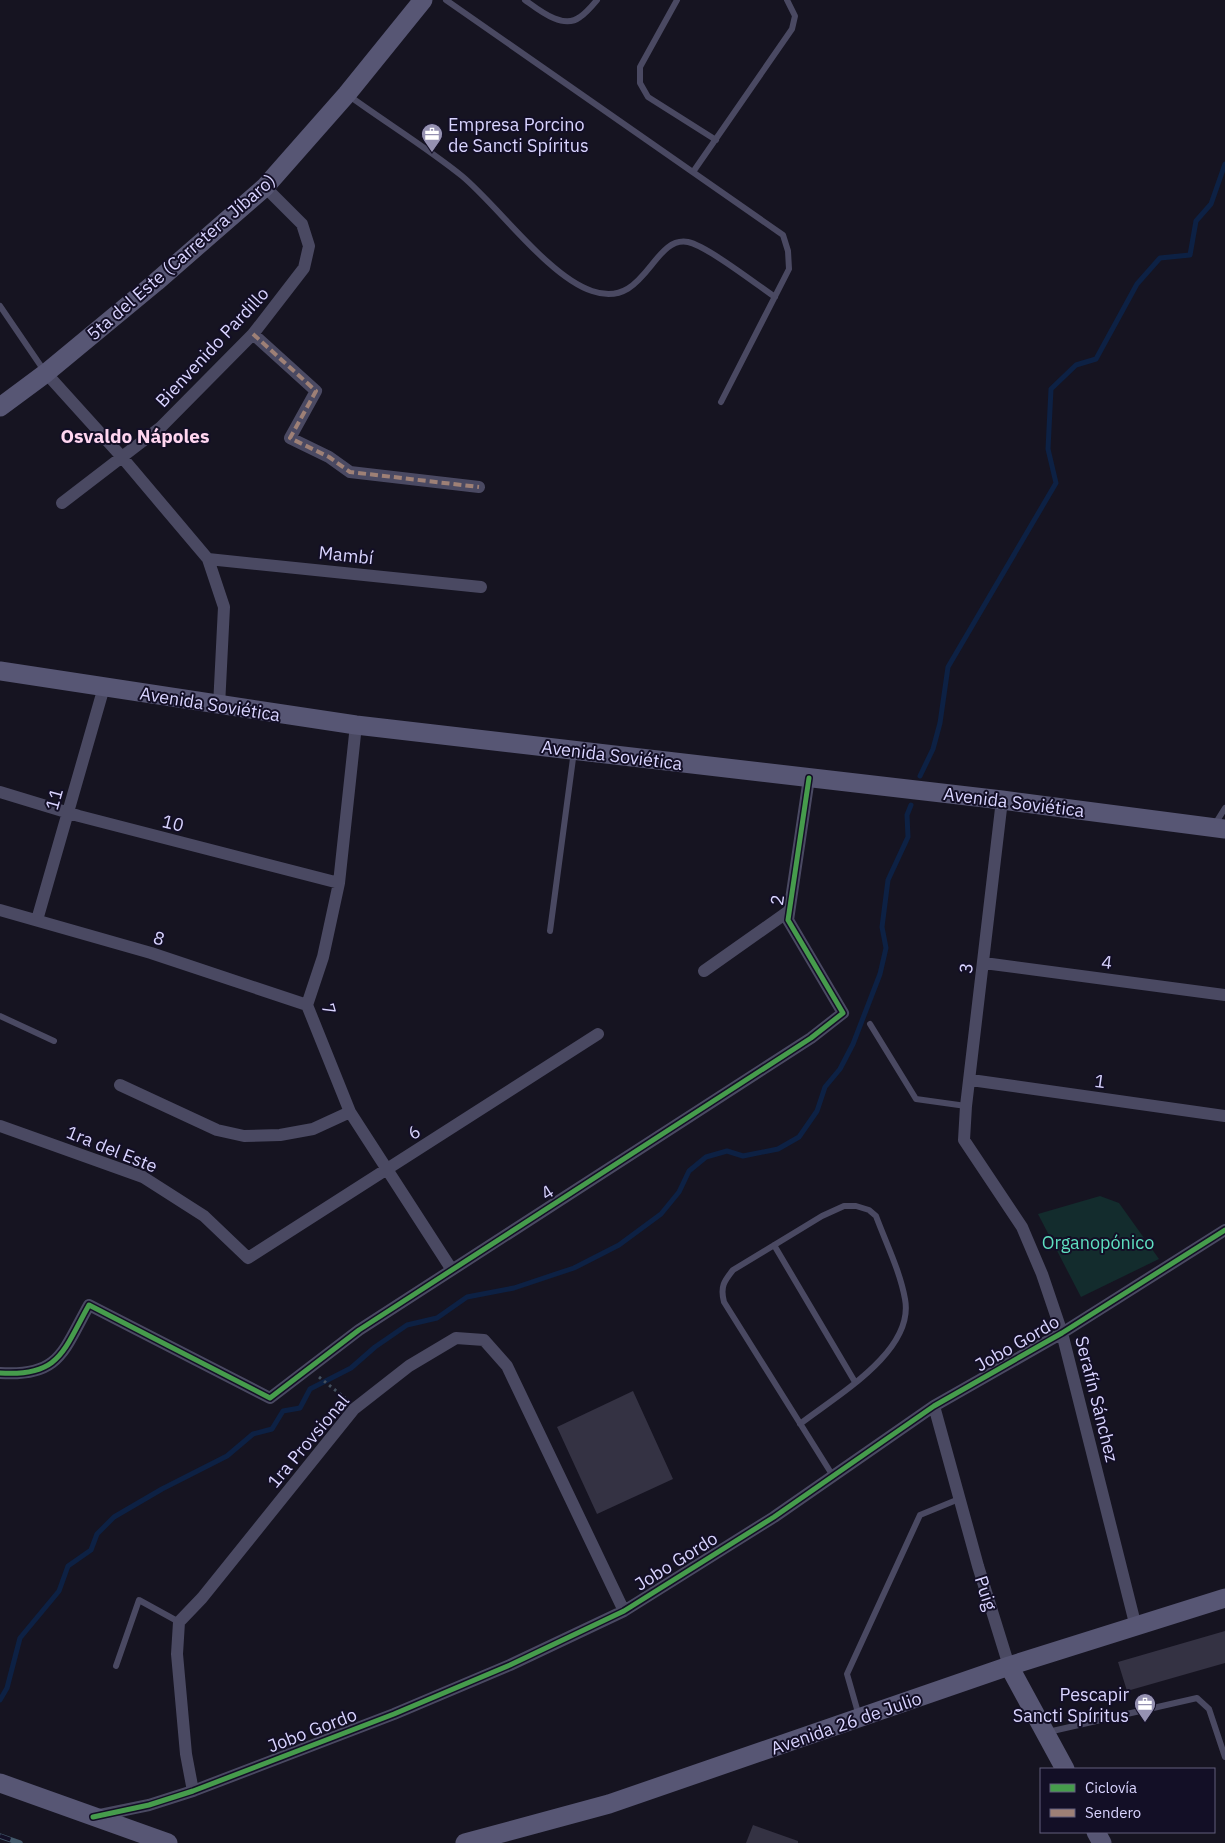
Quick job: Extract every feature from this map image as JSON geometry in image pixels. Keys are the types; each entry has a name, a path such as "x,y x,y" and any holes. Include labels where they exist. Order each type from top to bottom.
{"main road":[{"name":"5ta del Este (Carretera Jíbaro)","path":"0,407 46,373 156,282 265,187 347,94 423,0"},
{"name":"Avenida Soviética","path":"0,671 356,726 1002,800 1219,828"},
{"name":"Avenida 26 de Julio","path":"465,1843 609,1804 1010,1666 1225,1598"},
{"name":"Puig","path":"1010,1666 1047,1732 1065,1768"},
{"path":"0,1783 168,1843"}],"street":[{"name":"Bienvenido Pardillo","path":"62,503 161,427 253,334 304,268 309,246 302,224 265,187"},
{"path":"253,334 316,391 290,438 329,457 350,472 479,486"},
{"path":"46,373 121,456 208,559 224,608 219,706"},
{"name":"Mambí","path":"208,559 481,587"},
{"name":"11","path":"37,920 104,687"},
{"name":"7","path":"356,726 339,883 323,957 307,1004 350,1112 386,1171 452,1270"},
{"name":"2","path":"809,778 788,920 842,1013"},
{"name":"10","path":"0,792 69,813 339,883"},
{"name":"3","path":"964,1140 966,1106 1002,800"},
{"name":"8","path":"0,910 151,953 307,1004"},
{"path":"704,971 789,911"},
{"name":"4","path":"984,963 1225,995"},
{"name":"4","path":"0,1373 25,1375 42,1370 60,1356 89,1305 270,1398 359,1330 811,1038 842,1013"},
{"name":"6","path":"248,1258 598,1034"},
{"name":"1","path":"970,1080 1225,1116"},
{"path":"120,1085 217,1130 244,1136 280,1135 313,1129 350,1112"},
{"name":"1ra del Este","path":"0,1126 143,1177 204,1216 248,1258"},
{"name":"Serafín Sánchez","path":"964,1140 1022,1227 1042,1274 1062,1333 1136,1627"},
{"name":"Jobo Gordo","path":"93,1817 149,1805 194,1791 403,1710 510,1665 624,1610 774,1517 934,1406 1062,1333 1225,1230"},
{"name":"1ra Provsional","path":"179,1622 202,1598 354,1409 409,1366 456,1338 484,1340 507,1366 624,1610"},
{"name":"Puig","path":"934,1406 959,1499 1010,1666"},
{"path":"179,1622 177,1654 186,1754 194,1791"}],"lane":[{"path":"446,0 783,235 788,251 789,268 721,402"},
{"path":"526,0 549,17 566,21 578,19 597,0"},
{"path":"677,0 640,67 640,83 648,97 716,140"},
{"path":"692,172 792,29 795,16 788,0"},
{"path":"347,94 462,177 560,272 591,291 607,294 631,289 668,246 687,242 704,250 775,297"},
{"path":"0,306 46,373"},
{"path":"550,931 574,751"},
{"path":"1219,828 1225,808"},
{"path":"0,1016 54,1041"},
{"path":"870,1024 916,1099 966,1106"},
{"path":"800,1424 855,1382 896,1343 903,1330 906,1317 906,1300 901,1281 876,1216 869,1210 856,1206 844,1206 822,1216 733,1270 724,1280 721,1290 724,1302 800,1424 833,1476"},
{"path":"774,1245 855,1382"},
{"path":"860,1718 847,1674 855,1656 920,1515 959,1499"},
{"path":"116,1666 139,1600 179,1622"},
{"path":"1047,1732 1197,1698 1209,1709 1225,1757"}],"green space":[{"name":"Organopónico","path":"1100,1196 1119,1203 1159,1259 1081,1297 1038,1214"}],"building":[{"path":"633,1391 673,1479 597,1514 557,1427"},
{"path":"1225,1631 1225,1663 1127,1691 1118,1662"},
{"path":"753,1825 798,1841 798,1843 746,1843"}],"waterway":[{"path":"920,776 933,749 940,723 948,667 1056,483 1048,449 1051,389 1076,365 1096,359 1137,284 1160,258 1190,255 1196,221 1211,204 1225,164"},
{"path":"0,1700 7,1688 20,1638 59,1591 68,1566 91,1550 97,1534 114,1517 162,1489 227,1456 253,1434 272,1429 283,1411 300,1408 310,1389 351,1368 375,1347 407,1325 437,1318 467,1297 514,1288 574,1268 619,1245 661,1214 679,1192 689,1171 706,1157 727,1151 743,1156 778,1149 799,1137 817,1111 825,1087 840,1069 853,1044 880,974 886,948 882,927 888,880 908,837 907,815 911,805"}],"railway":[{"path":"0,1836 20,1843"}],"marked path":[{"path":"253,334 316,391 290,438 329,457 350,472 479,487"}],"cycle path":[{"path":"0,1373 36,1371 48,1365 65,1348 89,1305 270,1398 359,1330 811,1038 843,1013 788,920 809,778"},
{"path":"93,1817 149,1805 193,1791 394,1714 510,1665 624,1611 774,1517 934,1406 1062,1333 1225,1230"}],"place":[{"name":"Empresa Porcino de Sancti Spíritus","path":"432,153"},
{"name":"Pescapir Sancti Spíritus","path":"1145,1723"}],"district":[{"name":"Osvaldo Nápoles","path":"135,436"}]}
